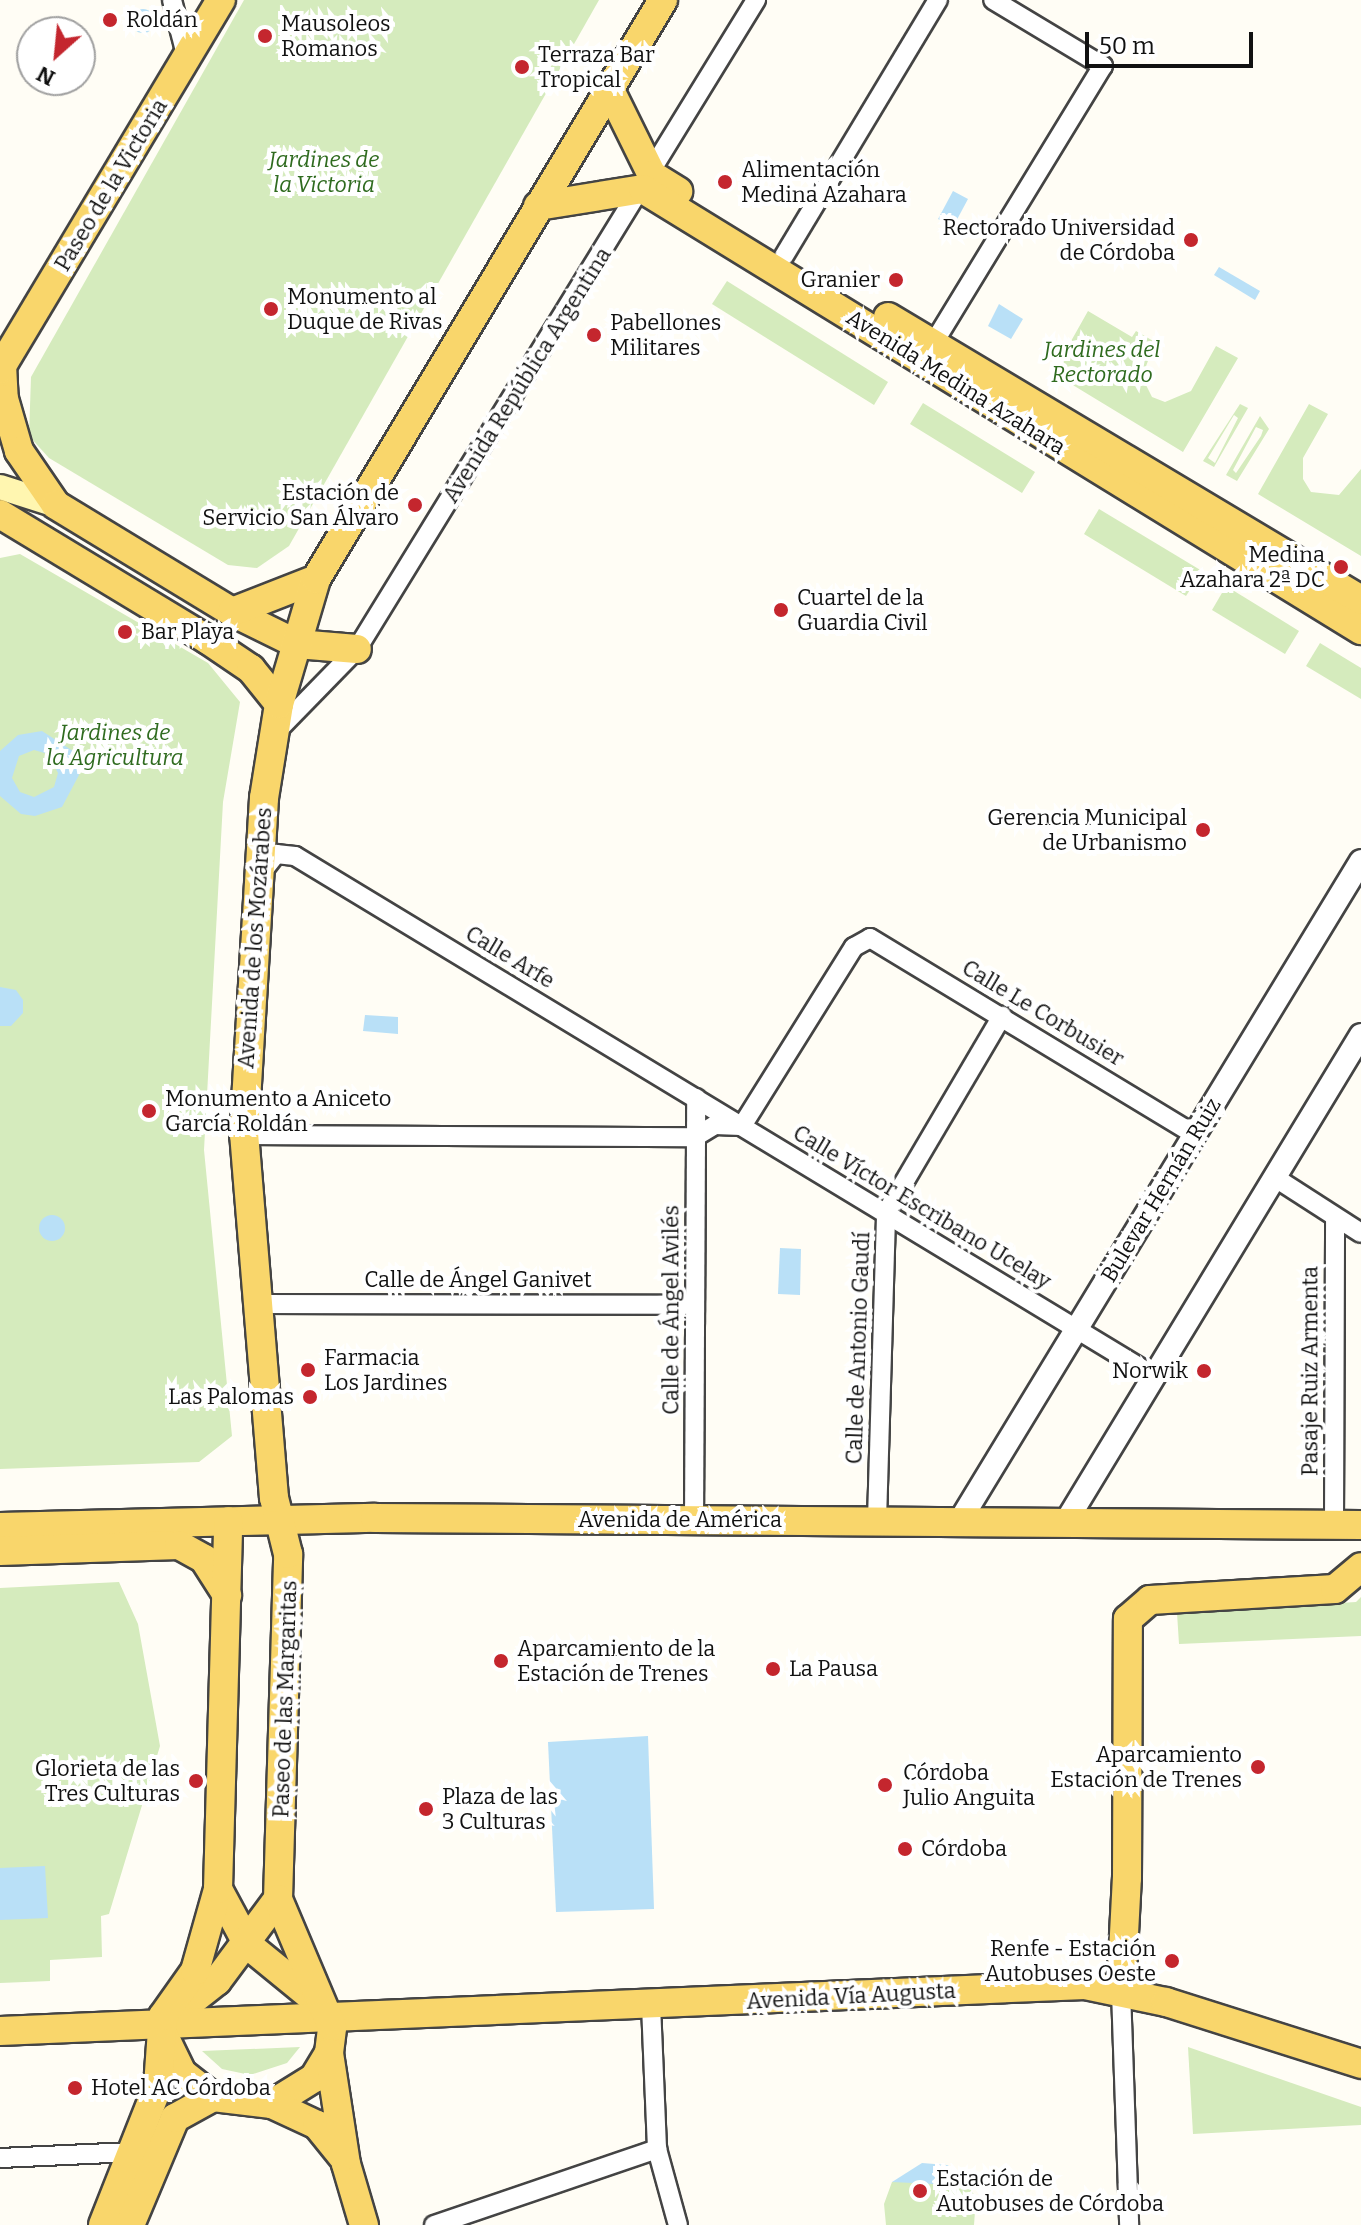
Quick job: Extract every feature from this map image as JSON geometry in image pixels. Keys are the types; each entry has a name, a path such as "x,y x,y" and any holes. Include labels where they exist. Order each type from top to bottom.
{"main road":[{"name":"Paseo de la Victoria","path":"1,367 221,0"},
{"path":"232,612 316,579 663,0"},
{"path":"538,206 648,182 609,88"},
{"name":"Avenida Medina Azahara","path":"648,182 784,256 1361,600"},
{"name":"Avenida Medina Azahara","path":"648,182 1361,630"},
{"path":"1,367 4,399 19,451 56,505"},
{"path":"0,487 56,505 232,612 297,644 357,649"},
{"path":"0,514 251,669 279,704"},
{"name":"Avenida de los Mozárabes","path":"270,1446 244,1135 258,878 275,733 279,704 316,579"},
{"name":"Paseo de las Margaritas","path":"270,1446 289,1575 278,1899"},
{"name":"Avenida de América","path":"0,1527 279,1519 961,1519 1347,1525"},
{"path":"103,2225 158,2086 161,2025 166,2008 195,1971 218,1889 228,1521"},
{"path":"0,1551 170,1544 204,1559 227,1596"},
{"path":"1121,1991 1127,1878 1128,1619 1150,1600 1335,1589 1361,1567"},
{"path":"218,1889 248,1945 329,2015"},
{"path":"161,2025 204,1994 248,1945 278,1899"},
{"path":"278,1899 285,1924 329,2015 329,2053 346,2164 364,2225"},
{"name":"Avenida Vía Augusta","path":"329,2015 651,2005 1085,1985 1121,1991 1361,2064"},
{"path":"0,2031 329,2015"},
{"path":"161,2025 182,2073 213,2097 272,2104 317,2125 346,2164"},
{"path":"272,2104 307,2086 329,2053"},
{"path":"130,2225 175,2118 213,2097"}],"street":[{"path":"172,0 187,59"},
{"name":"Avenida República Argentina","path":"275,733 357,649 648,182 756,0"},
{"path":"784,256 938,0"},
{"path":"933,344 1103,66 993,0"},
{"name":"Calle Arfe","path":"258,878 276,854 295,856 742,1126"},
{"name":"Bulevar Hernán Ruiz","path":"961,1519 1361,861"},
{"name":"Calle Le Corbusier","path":"742,1126 854,947 864,939 878,941 1195,1135"},
{"name":"Calle de Antonio Gaudí","path":"877,1520 886,1213 1002,1016"},
{"path":"1067,1520 1361,1035"},
{"name":"Calle de Ángel Avilés","path":"694,1521 696,1098"},
{"path":"244,1135 695,1137 715,1125 742,1126"},
{"name":"Calle Víctor Escribano Ucelay","path":"742,1126 1154,1376"},
{"path":"1274,1177 1361,1233"},
{"name":"Pasaje Ruiz Armenta","path":"1335,1217 1347,1525"},
{"name":"Calle de Ángel Ganivet","path":"260,1304 695,1305"},
{"path":"1121,1991 1129,2225"},
{"path":"651,2005 657,2149 678,2225"},
{"path":"434,2225 657,2149"},
{"path":"0,2158 133,2152"}],"green space":[{"name":"Jardines de la Victoria","path":"244,0 599,0 289,546 257,568 228,565 49,458 29,436 31,377"},
{"path":"727,281 888,382 874,405 712,304"},
{"name":"Jardines del Rectorado","path":"1088,311 1132,337 1136,331 1155,342 1142,377 1152,397 1165,402 1191,391 1216,346 1238,358 1183,452 1053,373"},
{"path":"923,403 1035,472 1022,493 910,424"},
{"path":"1240,404 1248,408 1214,467 1203,461","holes":["1234,415 1238,418 1215,463 1208,458"]},
{"path":"1309,404 1328,414 1303,458 1303,479 1311,492 1339,495 1361,469 1361,556 1258,494"},
{"path":"1260,416 1269,429 1237,481 1226,475","holes":["1256,427 1263,430 1261,436 1236,473 1233,470"]},
{"path":"1099,509 1202,571 1186,596 1084,534"},
{"name":"Jardines de la Agricultura","path":"20,554 208,663 240,702 223,802 204,1150 232,1436 199,1462 0,1469 0,558"},
{"path":"1226,586 1299,631 1285,654 1212,610"},
{"path":"1320,643 1361,668 1361,699 1306,666"},
{"path":"119,1582 138,1624 160,1746 109,1914 101,1916 102,1957 50,1960 50,1981 0,1983 0,1588"},
{"path":"1361,1597 1361,1636 1179,1644 1177,1613 1356,1602"},
{"path":"300,2047 287,2063 250,2075 222,2069 202,2051"},
{"path":"1188,2047 1361,2107 1361,2125 1193,2134"},
{"path":"960,2172 976,2198 974,2225 886,2225 884,2204 892,2182 951,2179"}],"water":[{"path":"143,9 154,16 155,21 148,32 143,33 132,26 131,21 138,10"},
{"path":"953,191 968,199 953,227 938,219"},
{"path":"1219,267 1260,291 1255,300 1214,275"},
{"path":"999,304 1023,319 1011,339 988,326"},
{"path":"42,731 73,751 79,775 62,807 35,816 21,814 0,796 0,751 18,735","holes":["34,750 48,754 58,773 54,787 34,797 20,792 12,778 19,756"]},
{"path":"0,987 16,990 23,1000 23,1013 11,1026 0,1026"},
{"path":"365,1015 398,1017 398,1034 363,1031"},
{"path":"52,1215 61,1219 65,1228 61,1237 52,1241 43,1237 39,1228 43,1219"},
{"path":"780,1248 801,1249 800,1295 778,1294"},
{"path":"648,1736 654,1909 556,1912 548,1742"},
{"path":"45,1866 48,1918 0,1920 0,1868"},
{"path":"922,2163 947,2165 960,2172 933,2184 892,2182"}],"place":[{"name":"Roldán","path":"110,20"},
{"name":"Mausoleos Romanos","path":"265,36"},
{"name":"Terraza Bar Tropical","path":"522,67"},
{"name":"Alimentación Medina Azahara","path":"725,182"},
{"name":"Rectorado Universidad de Córdoba","path":"1191,240"},
{"name":"Granier","path":"896,280"},
{"name":"Monumento al Duque de Rivas","path":"271,309"},
{"name":"Pabellones Militares","path":"594,335"},
{"name":"Estación de Servicio San Álvaro","path":"415,505"},
{"name":"Medina Azahara 2ª DC","path":"1341,567"},
{"name":"Cuartel de la Guardia Civil","path":"781,610"},
{"name":"Bar Playa","path":"125,632"},
{"name":"Gerencia Municipal de Urbanismo","path":"1203,830"},
{"name":"Monumento a Aniceto García Roldán","path":"149,1111"},
{"name":"Farmacia Los Jardines","path":"308,1370"},
{"name":"Norwik","path":"1204,1371"},
{"name":"Las Palomas","path":"310,1397"},
{"name":"Aparcamiento de la Estación de Trenes","path":"501,1661"},
{"name":"La Pausa","path":"773,1669"},
{"name":"Aparcamiento Estación de Trenes","path":"1258,1767"},
{"name":"Glorieta de las Tres Culturas","path":"196,1781"},
{"name":"Córdoba Julio Anguita","path":"885,1785"},
{"name":"Plaza de las 3 Culturas","path":"426,1809"},
{"name":"Córdoba","path":"905,1849"},
{"name":"Renfe - Estación Autobuses Oeste","path":"1172,1961"},
{"name":"Hotel AC Córdoba","path":"75,2088"},
{"name":"Estación de Autobuses de Córdoba","path":"920,2191"}]}
